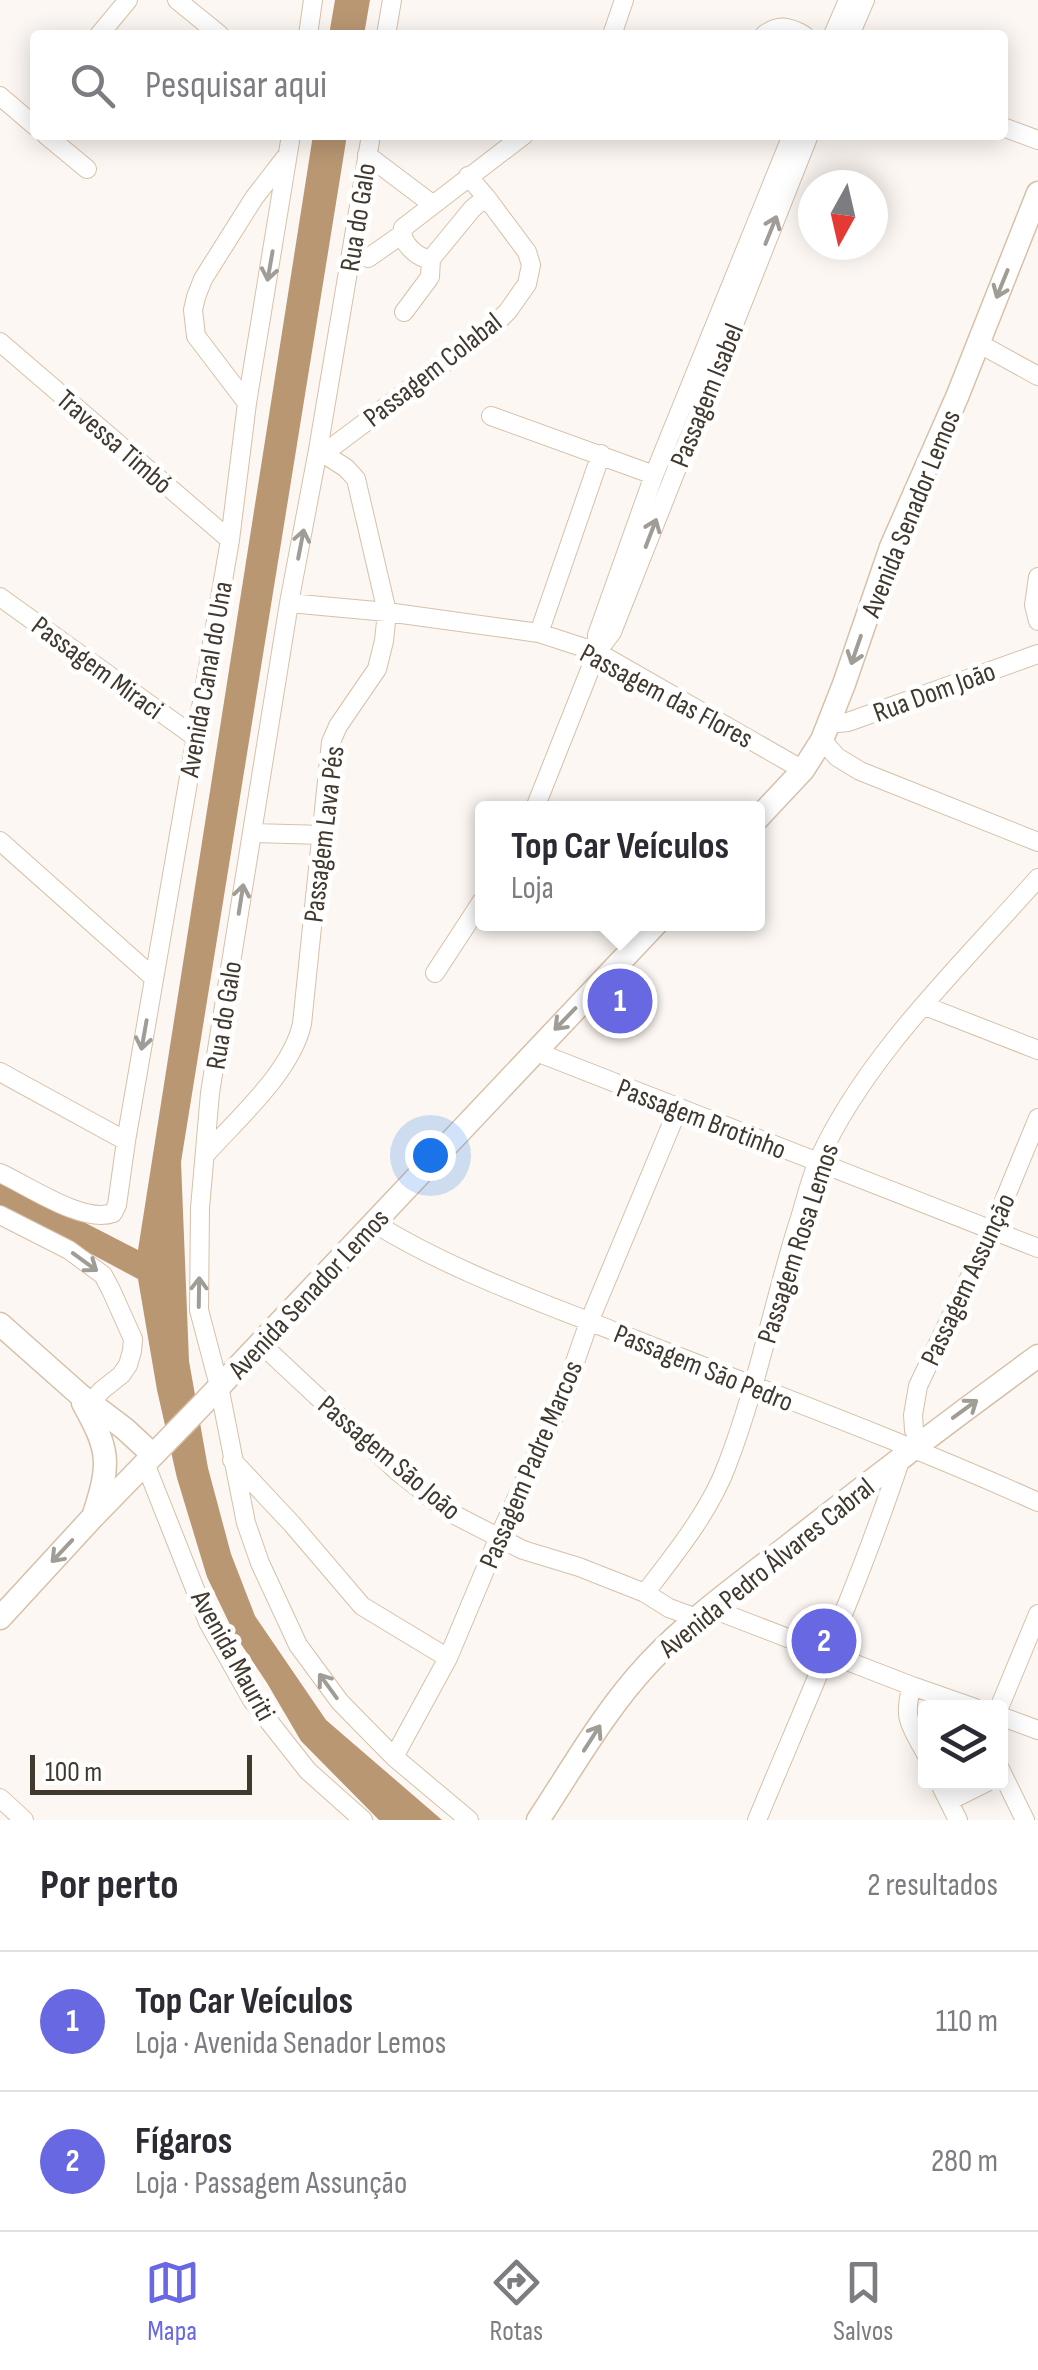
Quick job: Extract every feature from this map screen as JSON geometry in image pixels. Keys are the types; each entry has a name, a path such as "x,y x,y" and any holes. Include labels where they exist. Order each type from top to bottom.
{"main road":[{"name":"Avenida Senador Lemos","path":"765,810 802,770 826,732 891,547 1038,193"},
{"name":"Avenida Senador Lemos","path":"0,1618 649,931"},
{"path":"0,1324 85,1402 153,1455"},
{"name":"Avenida Pedro Álvares Cabral","path":"538,1820 606,1717 647,1665 704,1613 911,1449 1038,1356"},
{"path":"85,1402 105,1455 105,1472 92,1518"}],"street":[{"path":"103,30 128,0"},
{"path":"176,0 214,30"},
{"path":"309,30 313,0"},
{"path":"387,30 392,0"},
{"path":"614,30 624,0"},
{"path":"834,30 848,0"},
{"path":"852,30 865,0"},
{"path":"0,96 30,118"},
{"path":"1008,129 1038,140"},
{"path":"52,140 86,169"},
{"name":"Avenida Canal do Una","path":"0,1173 79,1212 104,1216 113,1213 117,1205 230,540 247,403 290,140"},
{"name":"Rua do Galo","path":"370,140 321,452 289,603 210,1093 200,1208 199,1310 219,1386 246,1522 260,1563 298,1645 340,1702 394,1757 469,1820"},
{"path":"432,259 422,258 404,241 404,228 517,140"},
{"name":"Passagem Isabel","path":"597,652 597,635 654,475 790,140"},
{"name":"Passagem Isabel","path":"537,801 597,652 612,632 807,140"},
{"path":"368,155 432,204"},
{"path":"247,403 196,336 196,297 254,198 286,158"},
{"name":"Passagem Colabal","path":"321,452 491,328 527,284 531,265 527,252 468,176"},
{"path":"404,312 430,277 432,259 486,197"},
{"path":"239,223 276,228"},
{"path":"368,258 402,235"},
{"name":"Travessa Timbó","path":"0,342 230,540"},
{"path":"978,343 1038,376"},
{"path":"491,416 654,475"},
{"name":"Passagem Lava Pés","path":"206,1154 276,1075 297,1044 332,742 338,726 377,669 384,642 387,612 356,479 321,452"},
{"path":"539,633 601,454"},
{"path":"1038,577 1034,605 1038,621"},
{"name":"Passagem Miraci","path":"0,596 196,737"},
{"name":"Passagem das Flores","path":"289,603 539,633 597,652 802,770"},
{"name":"Rua Dom João","path":"826,732 1038,654"},
{"path":"826,732 837,757 860,771 1038,842"},
{"path":"252,833 323,835"},
{"path":"0,841 154,978"},
{"name":"Passagem Rosa Lemos","path":"645,1593 720,1480 753,1388 788,1255 818,1162 835,1128 884,1053 1038,878"},
{"path":"434,973 475,911"},
{"path":"925,1006 1038,1050"},
{"name":"Passagem Brotinho","path":"534,1052 1038,1248"},
{"path":"0,1072 126,1141"},
{"name":"Passagem Padre Marcos","path":"394,1757 448,1658 562,1399 589,1322 678,1109"},
{"name":"Passagem Assunção","path":"756,1820 911,1449 918,1386 992,1230 1038,1118"},
{"path":"0,1216 81,1258 103,1275 111,1290 132,1340 132,1351 121,1375 85,1402"},
{"name":"Passagem São Pedro","path":"374,1223 479,1278 1038,1502"},
{"name":"Passagem São João","path":"260,1343 398,1472 449,1512 498,1539 645,1593 669,1608 704,1613 828,1653 952,1700"},
{"name":"Avenida Mauriti","path":"153,1455 208,1622 252,1700 308,1770 363,1820"},
{"path":"232,1459 362,1606 448,1658"},
{"path":"1003,1700 1038,1614"},
{"path":"912,1686 906,1712 918,1737"},
{"path":"1008,1719 1038,1730"},
{"path":"944,1790 958,1820"},
{"path":"949,1801 971,1790"},
{"path":"1007,1790 1025,1820"},
{"path":"0,1798 24,1820"}],"shaded area":[{"path":"335,0 370,0 365,30 330,30"},
{"path":"312,140 346,140 181,1162 189,1361 208,1468 231,1554 255,1616 326,1720 442,1820 379,1820 301,1741 235,1635 207,1577 177,1478 138,1279 0,1205 0,1179 138,1250"}],"place":[{"name":"Top Car Veículos","path":"620,1001"},
{"name":"Fígaros","path":"824,1641"}]}
